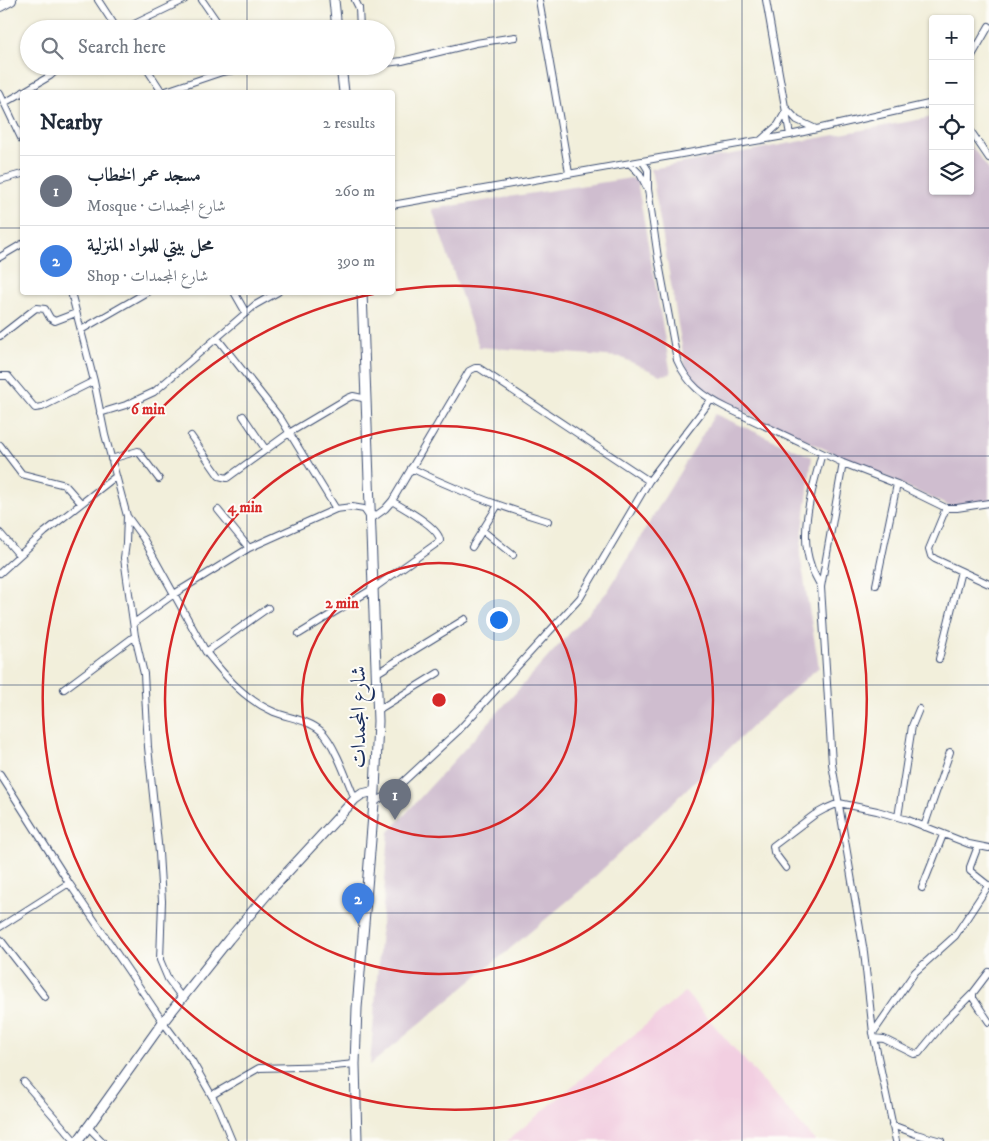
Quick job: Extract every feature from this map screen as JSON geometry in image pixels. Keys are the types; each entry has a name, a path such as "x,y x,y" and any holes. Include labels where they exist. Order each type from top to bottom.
{"main road":[{"path":"0,5 10,0"},
{"path":"334,0 336,20"},
{"path":"342,75 344,90"},
{"name":"شارع المجمدات","path":"357,1141 355,1064 362,934 375,791 378,710 362,295"},
{"path":"76,1141 182,998 269,892 356,799 362,794 375,791"}],"street":[{"path":"98,0 111,20"},
{"path":"143,20 184,0"},
{"path":"202,0 216,20"},
{"path":"355,0 359,8 360,20"},
{"path":"539,0 569,173"},
{"path":"766,0 790,135"},
{"path":"974,52 989,26"},
{"path":"395,62 476,43 515,37"},
{"path":"28,90 51,75"},
{"path":"151,75 162,90"},
{"path":"169,90 212,75"},
{"path":"0,94 20,136"},
{"path":"4,103 20,95"},
{"path":"395,204 790,135 929,104"},
{"path":"786,109 797,120 817,129"},
{"path":"760,140 778,125 786,109"},
{"path":"974,136 989,158"},
{"path":"643,162 648,170 648,189 658,258 677,360 683,374 692,386 711,400 843,463 896,484 946,508 989,503"},
{"path":"630,164 640,174 648,189"},
{"path":"0,180 20,175"},
{"path":"0,257 20,245"},
{"path":"72,295 94,381 111,459 127,516 124,558 135,636 144,674 148,747 160,863 162,901 160,960 168,979 182,998"},
{"path":"81,330 143,295"},
{"path":"236,295 246,313"},
{"path":"100,413 126,405 154,392 246,313 271,295"},
{"path":"0,336 36,308 44,309 50,318 55,321 76,313"},
{"path":"217,338 281,419 336,509"},
{"path":"134,624 174,594 249,548 336,509 352,508 364,510 371,519 385,509 392,501 469,371 475,368 479,368 650,481"},
{"path":"0,376 8,376 35,408 42,407 94,381"},
{"path":"191,436 219,476 227,478 289,433 348,398 353,396 367,399"},
{"path":"374,802 390,794 459,730 580,598 650,481 711,400"},
{"path":"243,416 266,450"},
{"path":"0,444 22,474 65,485 81,503"},
{"path":"111,459 138,451 159,479"},
{"path":"821,587 810,566 806,538 809,505 822,452"},
{"path":"843,463 821,587 832,764 864,952 874,1036 896,1141"},
{"path":"411,468 448,486 548,521"},
{"path":"0,573 45,532 116,477"},
{"path":"876,585 896,484"},
{"path":"299,634 374,588 440,541 439,535 424,522 392,501"},
{"path":"472,547 498,505"},
{"path":"946,508 929,552 935,558 989,584"},
{"path":"218,510 249,548"},
{"path":"127,516 143,538 206,652 234,685 252,700 274,712 312,725 321,731 329,741 356,799"},
{"path":"482,530 513,555"},
{"path":"0,533 19,555"},
{"path":"939,659 961,571"},
{"path":"206,652 268,608"},
{"path":"376,673 465,619"},
{"path":"64,689 135,636"},
{"path":"378,710 438,673"},
{"path":"898,818 912,726 919,709"},
{"path":"924,827 950,752"},
{"path":"0,774 69,883 192,1061 212,1095 232,1141"},
{"path":"786,868 774,852 773,846 814,815 839,803 877,811 943,835 989,848"},
{"path":"922,888 943,835"},
{"path":"874,1036 915,972 955,936 988,886 970,871 978,846"},
{"path":"0,928 69,883"},
{"path":"0,939 45,997"},
{"path":"874,1036 914,1054 918,1053 946,1020 973,993 989,972"},
{"path":"973,993 973,998 989,1022"},
{"path":"212,1095 258,1068 355,1064"},
{"path":"24,1082 76,1141"},
{"path":"87,1126 102,1141"},
{"path":"892,1126 941,1141"}],"shaded area":[{"path":"929,118 929,195 974,195 974,149 989,170 989,501 953,508 714,398 687,376 651,169"},
{"path":"631,178 637,181 671,374 660,375 620,357 479,347 432,209"},
{"path":"715,414 812,457 800,555 819,667 760,719 582,889 370,1065 389,832 608,591"},
{"path":"685,992 815,1141 507,1141"}],"place":[{"name":"مسجد عمر الخطاب","path":"395,820"},
{"name":"محل بيتي للمواد المنزلية","path":"358,924"}]}
